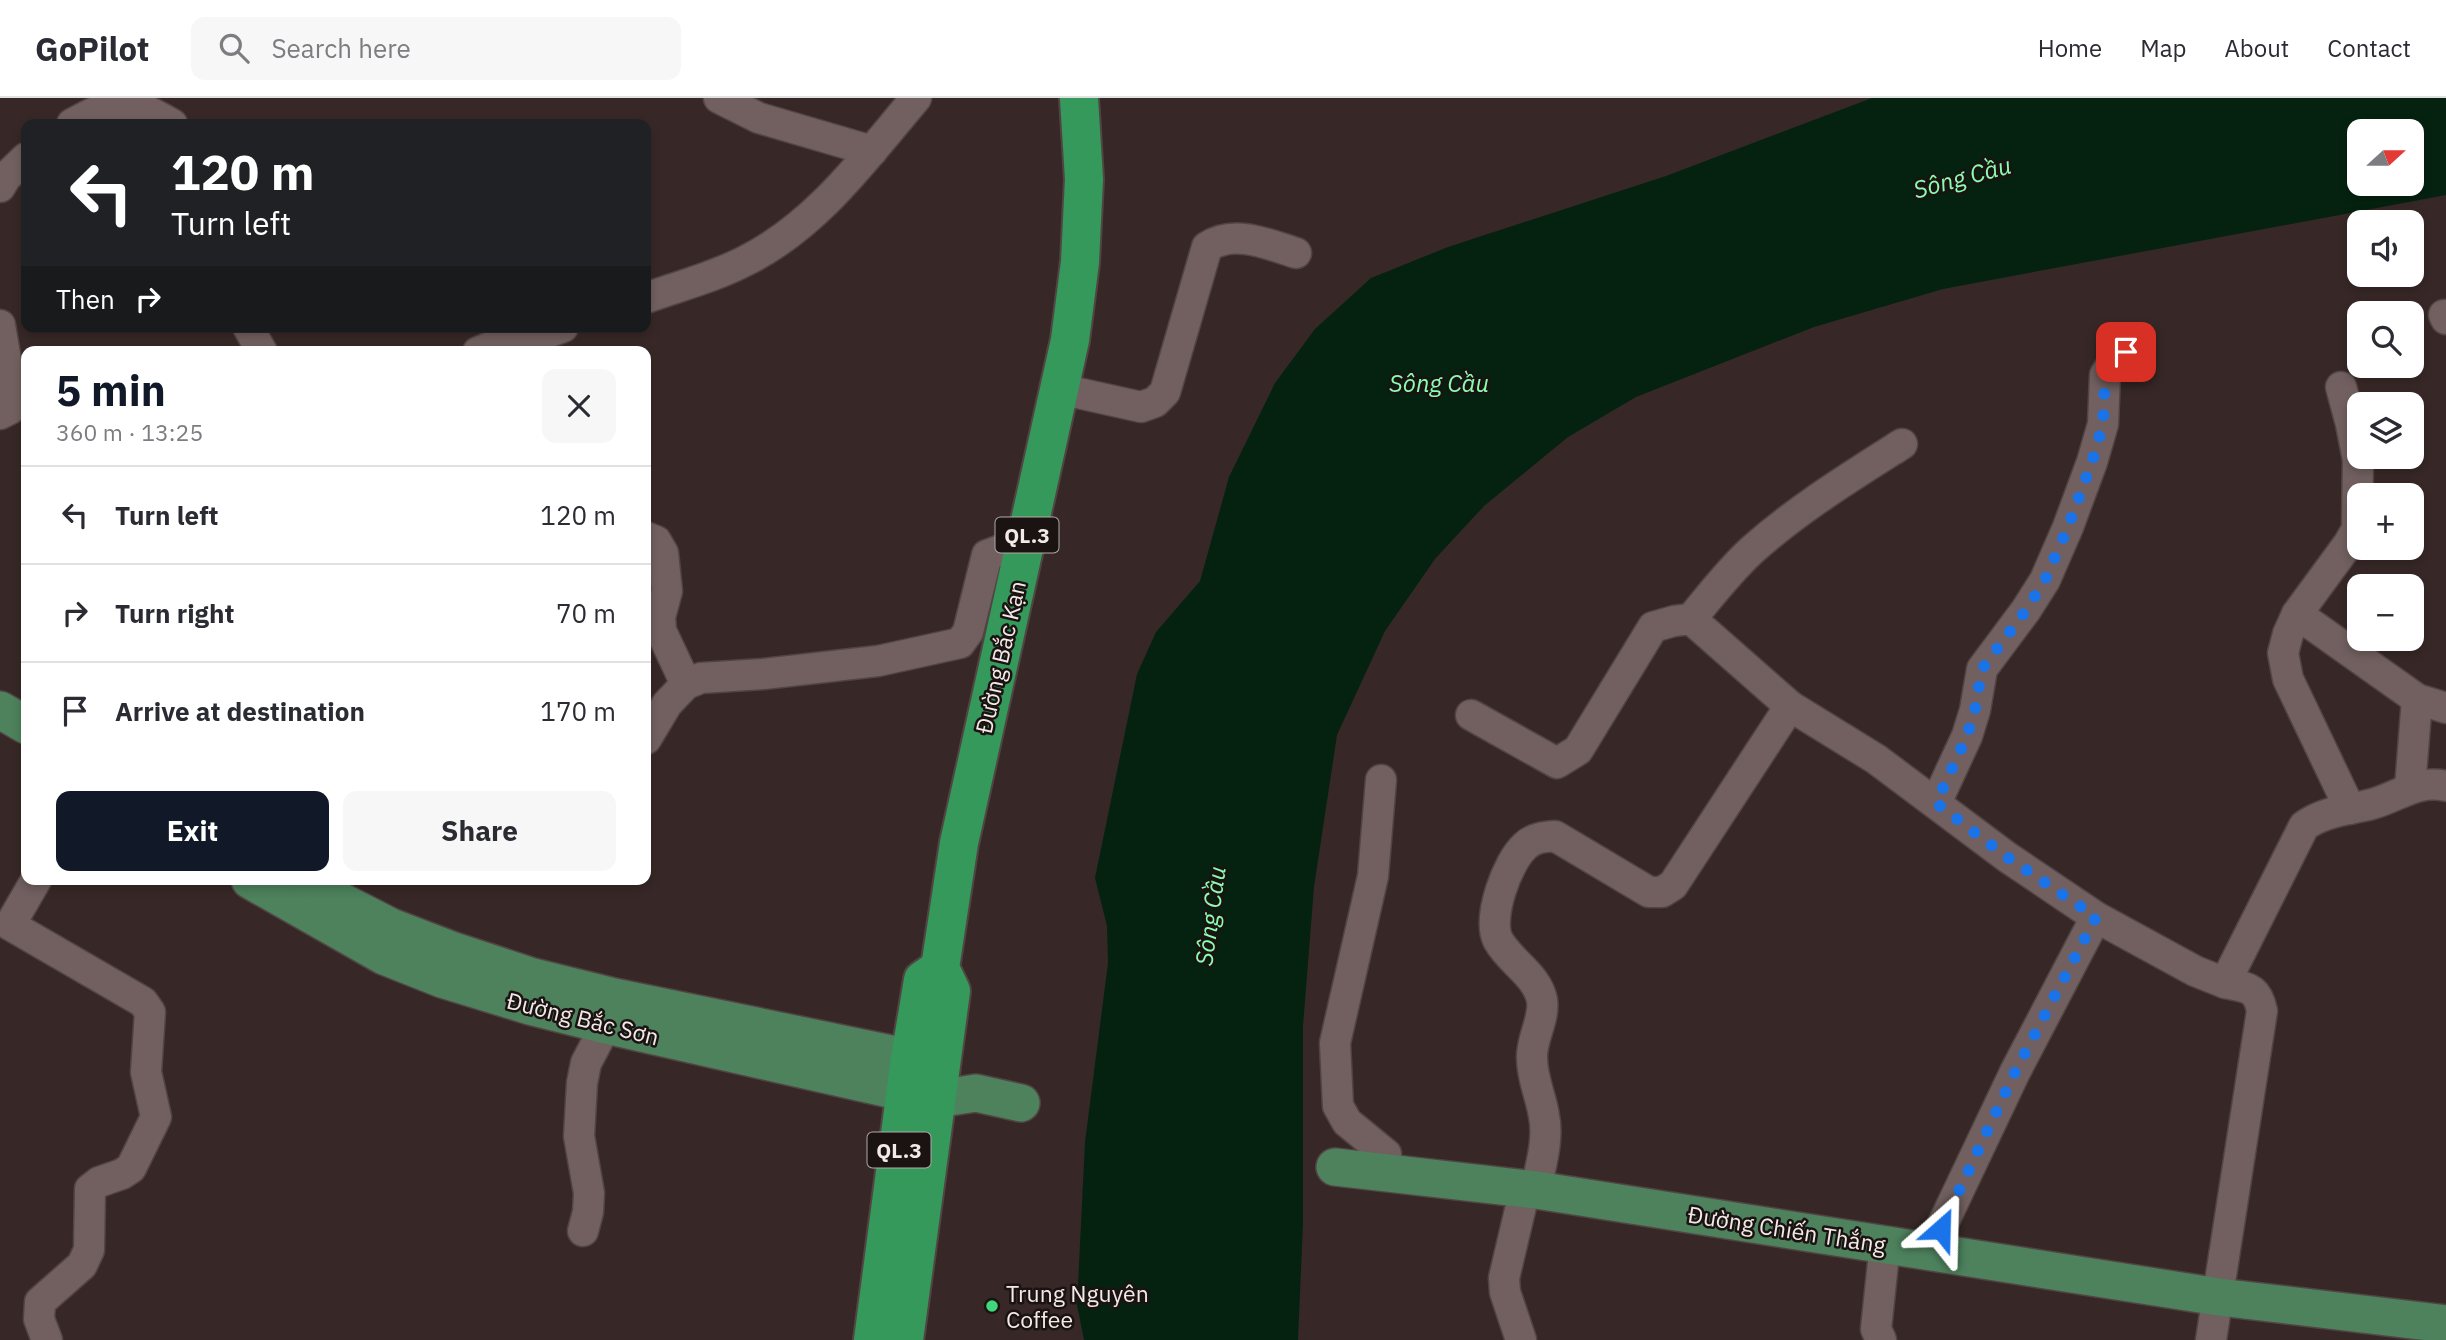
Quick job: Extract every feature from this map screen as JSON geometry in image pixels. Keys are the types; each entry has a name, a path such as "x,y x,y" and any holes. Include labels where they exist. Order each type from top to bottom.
{"highway":[{"name":"Đường Bắc Kạn","path":"873,1340 924,1079 951,991 940,968 959,843 1070,340 1080,262 1084,179 1079,98"},
{"name":"Đường Bắc Kạn","path":"904,1340 924,1079"}],"main road":[{"path":"0,710 21,722"},
{"path":"0,738 21,751"},
{"name":"Đường Bắc Sơn","path":"259,885 384,956 464,986 530,1006 606,1025 924,1079"},
{"name":"Đường Bắc Sơn","path":"311,885 391,927 533,977 924,1079"},
{"path":"924,1079 1021,1104"},
{"name":"Đường Chiến Thắng","path":"1335,1167 1530,1190 2219,1297 2446,1324"}],"street":[{"path":"719,98 759,118 872,151"},
{"path":"651,296 744,262 779,242 821,207 916,98"},
{"path":"81,119 103,106 128,102 147,108 164,119"},
{"path":"0,187 21,163"},
{"path":"1060,389 1141,407 1155,402 1165,392 1207,247 1218,239 1231,238 1258,240 1296,253"},
{"path":"0,325 13,402 10,409 0,414"},
{"path":"492,346 502,342 521,343 547,333"},
{"path":"1936,803 1967,736 1975,710 1982,669 2045,580 2068,527 2103,424 2105,375 2114,361 2126,352"},
{"path":"2341,387 2358,460 2357,529 2297,614 2283,653 2288,679 2350,808"},
{"path":"1471,715 1557,763 1578,750 1653,627 1691,619 1752,550 1815,499 1902,444"},
{"path":"651,539 656,541 663,553 667,591 654,605 660,617 661,631 686,684"},
{"path":"651,730 667,704 686,684 701,678 878,661 960,643 968,632 987,555 998,551 1023,553"},
{"path":"2297,614 2417,699 2446,708"},
{"path":"1691,619 1790,706 1876,759 2007,857 2096,917 2195,971 2252,990 2259,996 2262,1011 2211,1340"},
{"path":"2410,788 2417,699"},
{"path":"1521,1340 1505,1292 1504,1278 1545,1137 1545,1117 1534,1079 1531,1056 1543,1004 1539,988 1499,941 1493,923 1497,904 1514,861 1524,846 1538,838 1555,836 1649,892 1662,892 1673,886 1790,706"},
{"path":"1381,780 1371,886 1335,1043 1338,1106 1347,1122 1386,1154 1387,1173"},
{"path":"2225,983 2304,826 2317,817 2375,803 2410,788 2436,783 2446,786"},
{"path":"32,885 5,922 143,1002 150,1012 146,1072 156,1117 131,1168 99,1182 90,1189 89,1250 82,1265 40,1302 39,1319 47,1340"},
{"path":"1930,1251 2015,1072 2096,917"},
{"path":"583,1231 589,1193 579,1136 582,1083 586,1063 606,1025"},
{"path":"1881,1340 1876,1329 1885,1244"}],"water":[{"name":"Sông Cầu","path":"1872,98 2446,98 2446,195 2366,210 2347,210 2347,214 1943,289 1814,327 1636,397 1568,437 1484,506 1435,559 1385,631 1337,735 1314,887 1303,1026 1303,1224 1298,1340 1084,1340 1077,1305 1085,1142 1108,963 1107,926 1095,878 1137,674 1156,632 1200,581 1229,477 1275,383 1315,329 1371,278 1448,247 1666,176"}],"place":[{"name":"Trung Nguyên Coffee","path":"992,1306"}],"route":[{"path":"1941,1229 2015,1072 2096,917 2007,857 1936,803 1967,736 1975,710 1982,669 2045,580 2068,527 2103,424 2105,375 2114,361 2126,352"}]}
